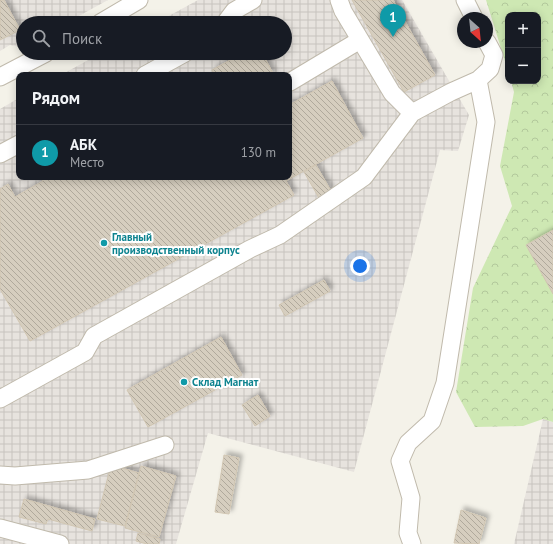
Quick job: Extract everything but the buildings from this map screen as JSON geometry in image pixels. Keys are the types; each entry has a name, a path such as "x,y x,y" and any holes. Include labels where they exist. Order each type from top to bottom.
{"street":[{"path":"112,16 139,0"},
{"path":"230,16 234,11 253,0"},
{"path":"339,0 343,11 392,93 412,113"},
{"path":"465,0 471,12"},
{"path":"292,81 360,40"},
{"path":"0,399 85,352 94,336 250,248 280,235 364,177 412,113 451,92 478,80 490,69 494,55 490,48"},
{"path":"0,77 33,60"},
{"path":"151,72 173,60"},
{"path":"412,544 408,533 411,498 400,461 408,443 432,421 445,383 486,122 478,80"},
{"path":"0,154 16,146"},
{"path":"0,475 15,476 88,470 165,444"},
{"path":"0,528 60,544"}],"shaded area":[{"path":"0,0 108,0 79,16 16,16 16,46 10,45 0,51"},
{"path":"198,0 402,0 469,115 458,151 440,150 354,472 208,433 176,544 0,544 0,109 16,100 16,180 292,180 292,72 66,72 88,60 292,60 292,16 169,16"},
{"path":"543,419 553,422 553,544 514,544"}],"green space":[{"path":"486,0 553,0 553,422 543,419 523,426 475,427 456,392 473,288 512,206 500,166 514,92 512,84 541,84 541,12 505,12 505,61 493,23 493,12 490,12"}],"place":[{"name":"АБК","path":"393,37"},
{"name":"Главный производственный корпус","path":"104,243"},
{"name":"Склад Магнат","path":"184,382"}]}
